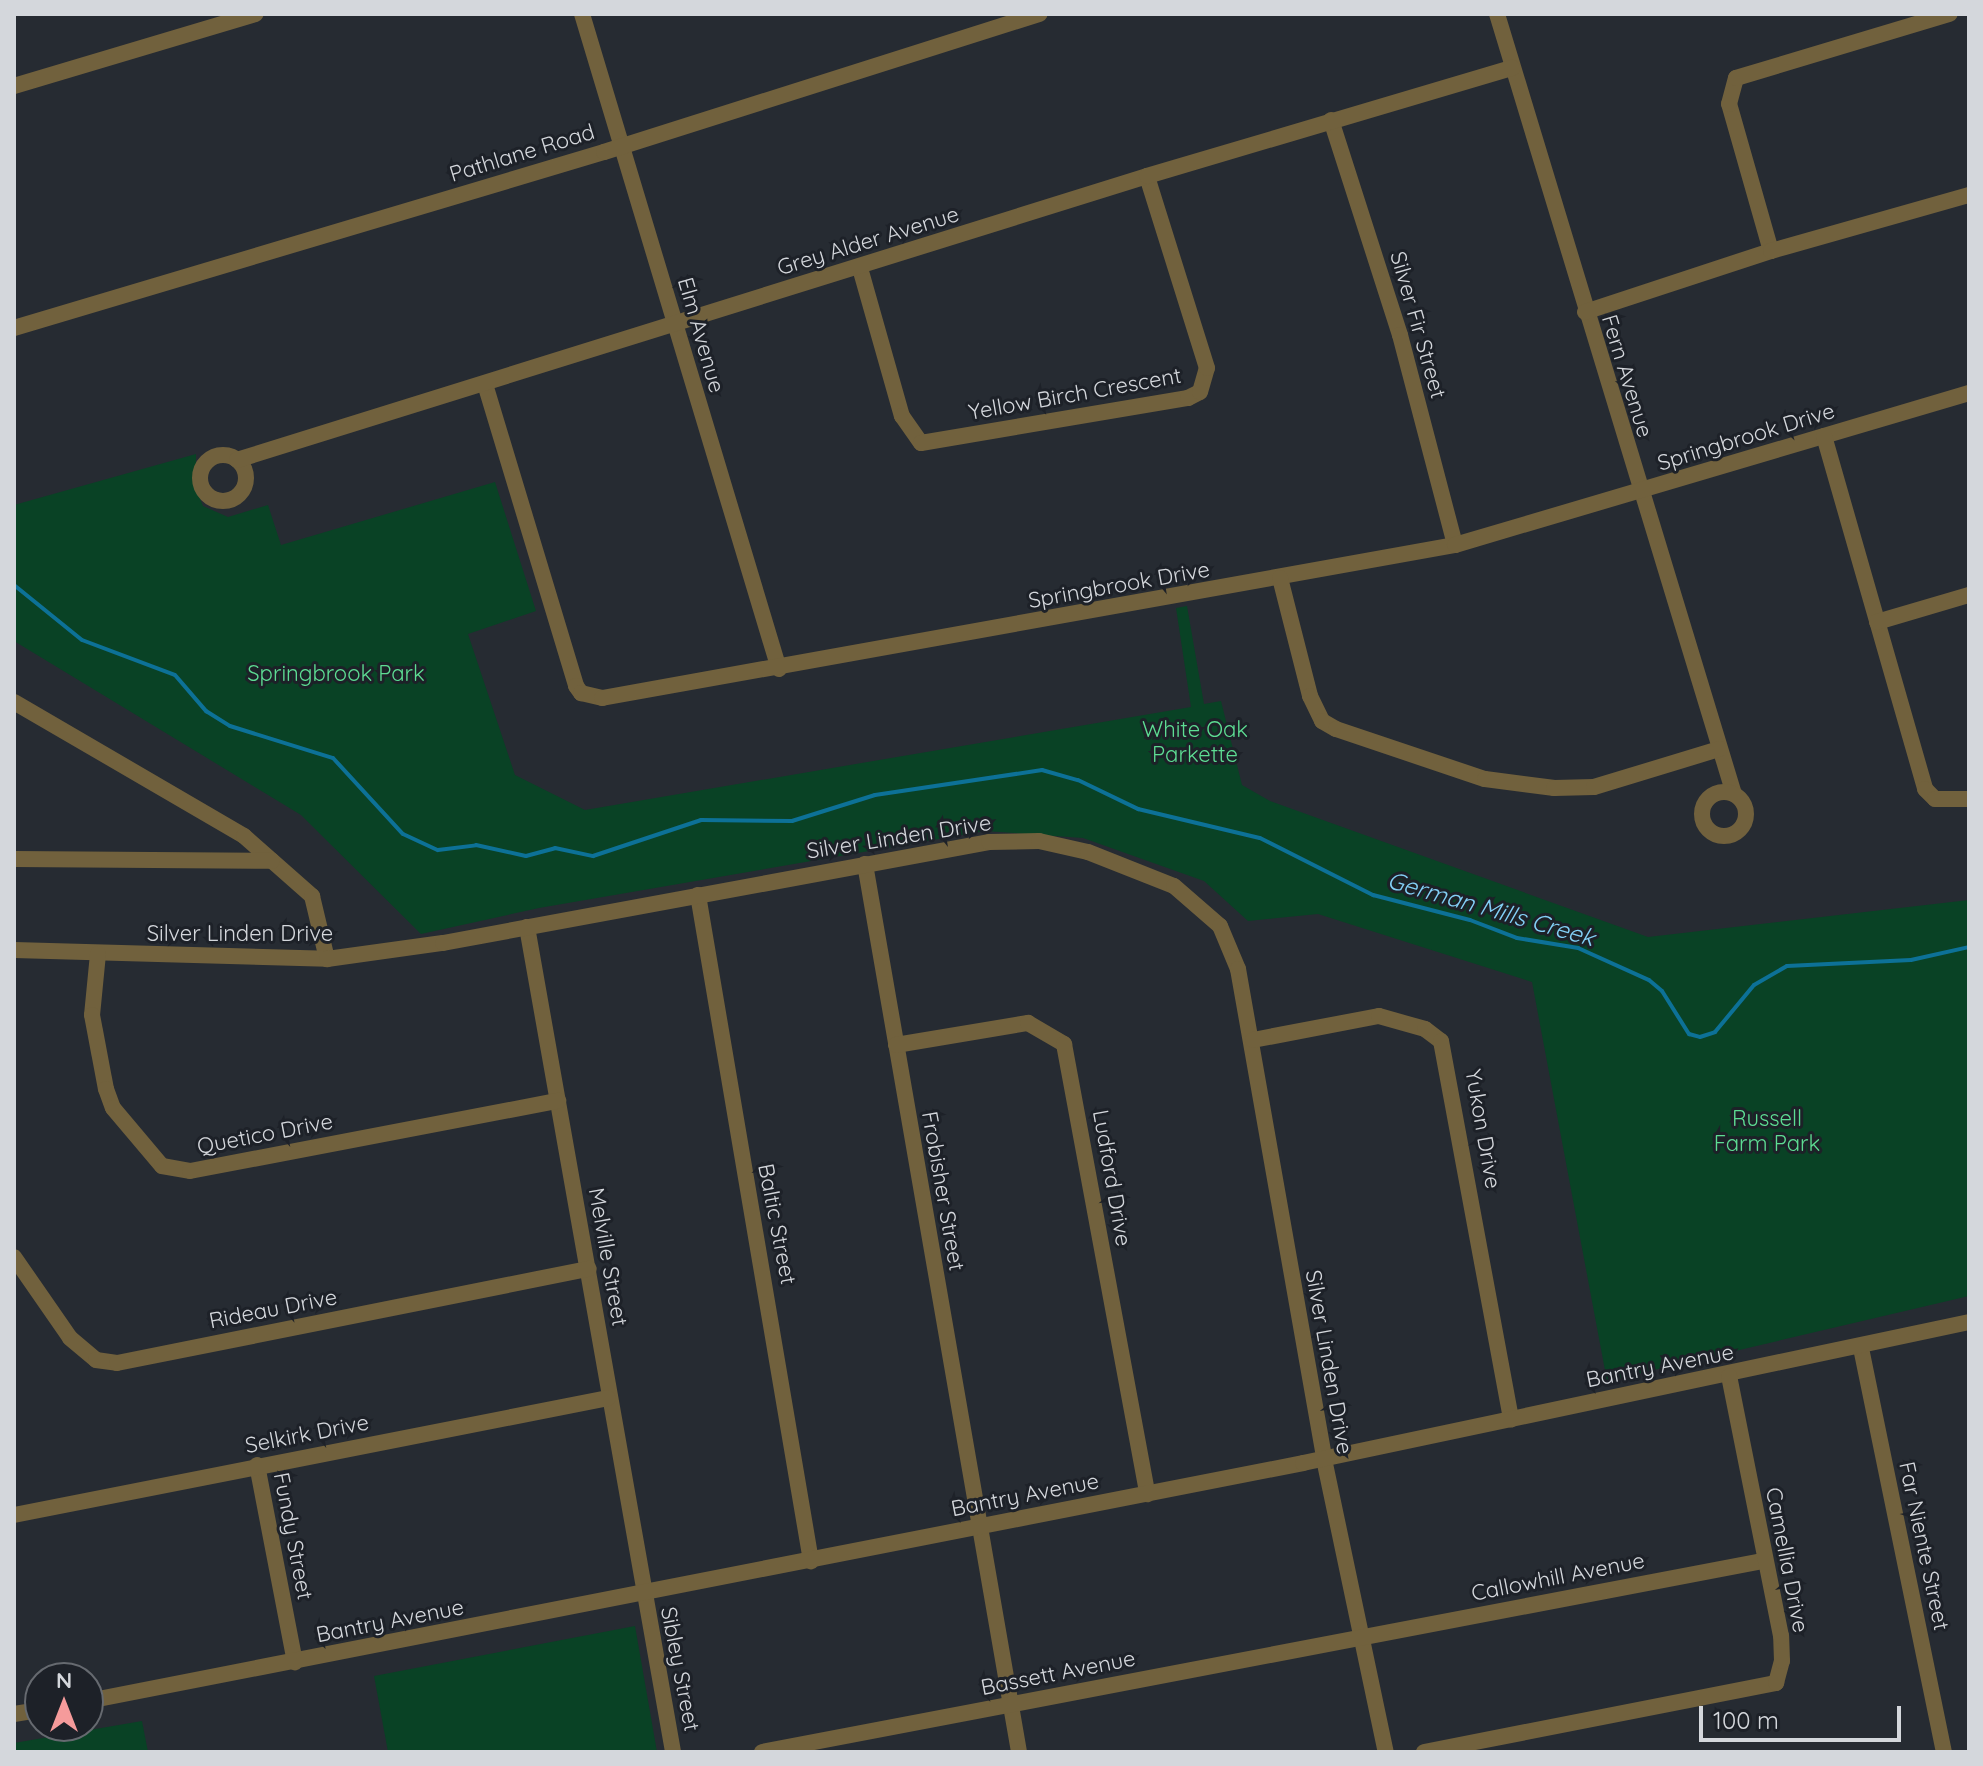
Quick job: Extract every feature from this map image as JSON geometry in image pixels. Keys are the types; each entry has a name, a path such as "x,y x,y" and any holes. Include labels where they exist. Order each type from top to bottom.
{"street":[{"path":"14,86 256,14"},
{"name":"Elm Avenue","path":"582,14 779,669"},
{"name":"Pathlane Road","path":"14,328 623,145 1040,14"},
{"name":"Fern Avenue","path":"1497,14 1639,491 1734,794"},
{"path":"1771,251 1729,104 1736,78 1950,14"},
{"name":"Grey Alder Avenue","path":"237,460 1147,176 1512,68"},
{"name":"Silver Fir Street","path":"1331,120 1400,335 1455,545"},
{"name":"Yellow Birch Crescent","path":"860,268 902,416 921,443 1188,398 1200,392 1207,368 1147,176"},
{"path":"1585,312 1771,251 1969,195"},
{"name":"Springbrook Drive","path":"485,384 581,693 612,697 1455,545 1969,393"},
{"path":"1824,436 1925,789 1935,799 1969,799"},
{"path":"1280,578 1310,696 1322,721 1336,729 1485,779 1554,788 1594,787 1719,749"},
{"path":"1877,622 1969,595"},
{"path":"14,702 224,824 272,861 312,896 327,959"},
{"name":"Silver Linden Drive","path":"14,950 327,959 527,927 989,842 1039,841 1088,852 1174,886 1193,897 1230,942 1253,1040 1324,1459 1386,1752"},
{"path":"14,859 272,861"},
{"name":"Frobisher Street","path":"865,864 1019,1752"},
{"name":"Baltic Street","path":"698,895 811,1561"},
{"name":"Melville Street","path":"527,927 644,1594"},
{"name":"Quetico Drive","path":"98,954 92,1015 106,1089 113,1108 162,1166 190,1171 558,1101"},
{"name":"Yukon Drive","path":"1253,1040 1379,1016 1425,1029 1441,1041 1457,1107 1511,1420"},
{"name":"Ludford Drive","path":"896,1045 1028,1023 1064,1044 1147,1494"},
{"name":"Rideau Drive","path":"14,1257 70,1338 96,1360 117,1363 589,1269"},
{"name":"Bantry Avenue","path":"104,1698 1324,1459 1861,1348 1969,1322"},
{"name":"Far Niente Street","path":"1861,1348 1944,1752"},
{"name":"Camellia Drive","path":"1424,1752 1776,1683 1783,1650 1762,1561 1729,1376"},
{"name":"Selkirk Drive","path":"14,1515 608,1398"},
{"name":"Fundy Street","path":"257,1465 295,1662"},
{"name":"Callowhill Avenue","path":"1363,1636 1762,1561"},
{"name":"Sibley Street","path":"644,1594 673,1752"},
{"name":"Bassett Avenue","path":"762,1752 1363,1636"}],"green space":[{"path":"196,454 196,489 203,506 228,517 268,505 281,545 495,482 536,611 468,634 515,775 585,810 1191,707 1176,608 1187,606 1204,704 1221,701 1242,785 1270,801 1648,937 1969,900 1969,1296 1607,1381 1532,982 1318,914 1248,921 1204,881 1083,838 985,831 539,908 421,934 301,815 14,641 14,505"},
{"path":"635,1626 657,1752 388,1752 374,1676"},
{"path":"142,1721 148,1752 14,1752 14,1743 24,1741 104,1742 104,1728"}],"waterway":[{"name":"German Mills Creek","path":"14,585 82,640 175,675 206,711 230,726 333,758 403,834 438,850 476,845 526,856 555,848 593,856 701,820 792,821 875,795 1042,770 1078,780 1138,809 1260,838 1373,895 1470,920 1517,938 1578,948 1649,980 1662,991 1689,1034 1700,1037 1715,1032 1754,985 1787,966 1911,960 1969,947"}],"park label":[{"name":"Springbrook Park","path":"336,674"},
{"name":"White Oak Parkette","path":"1195,742"},
{"name":"Russell Farm Park","path":"1767,1130"}]}
